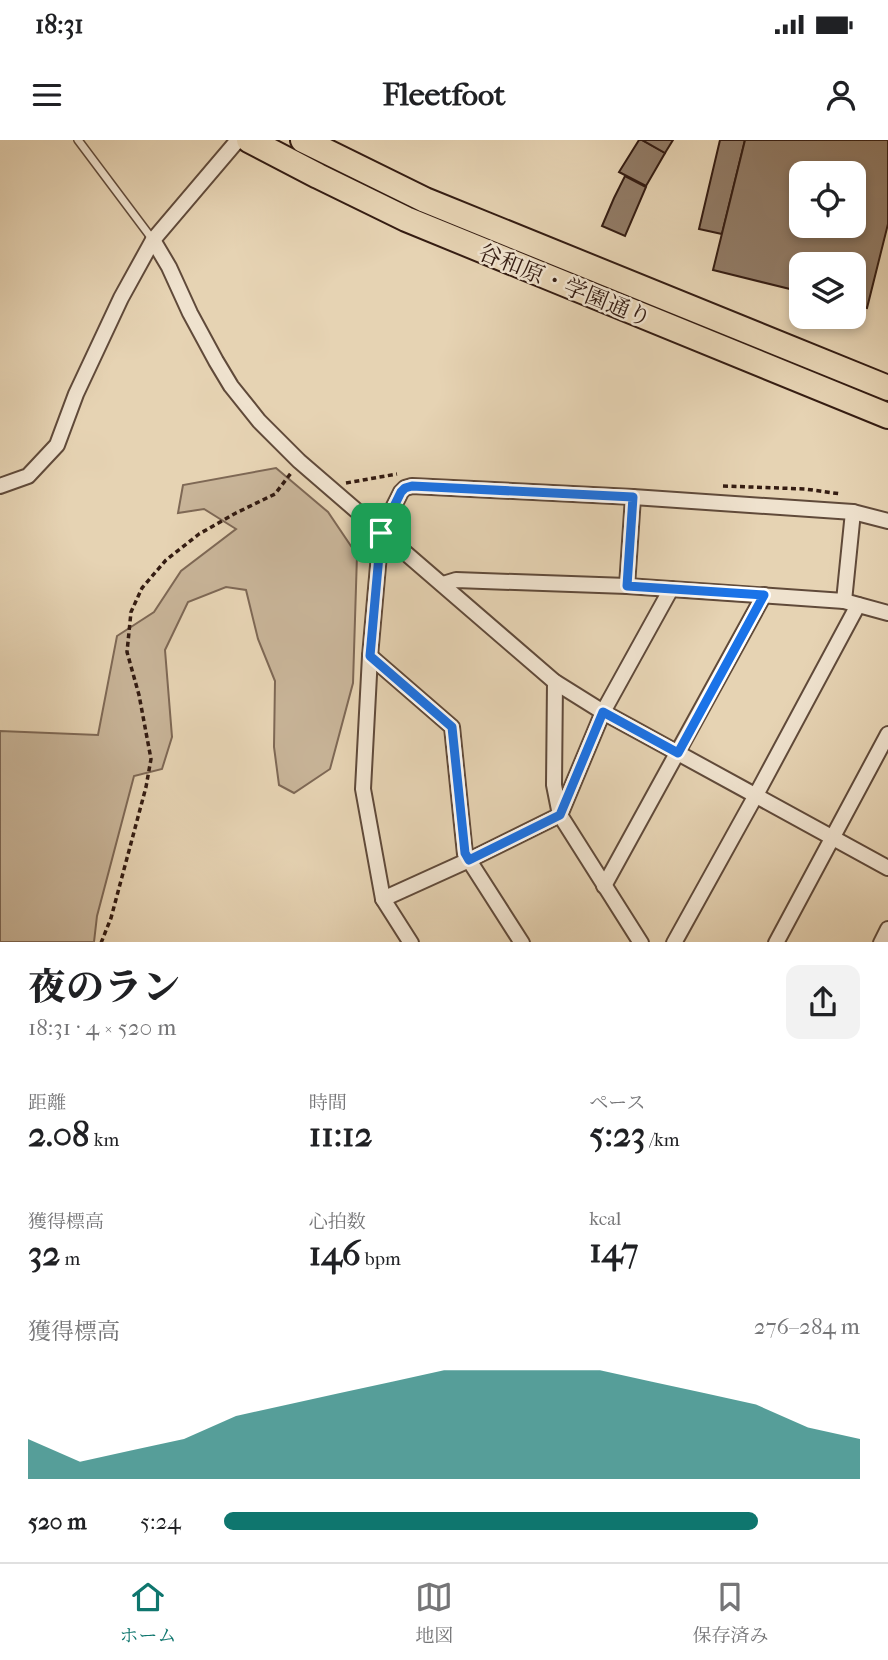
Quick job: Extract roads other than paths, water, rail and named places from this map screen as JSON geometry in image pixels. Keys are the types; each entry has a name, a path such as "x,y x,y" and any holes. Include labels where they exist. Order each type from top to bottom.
{"highway":[{"name":"谷和原・学園通り","path":"249,140 406,219 888,416"},
{"name":"谷和原・学園通り","path":"303,140 425,200 888,388"}],"street":[{"path":"0,486 28,476 57,445 76,394 121,298 153,240 238,140"},
{"path":"153,240 209,349 231,386 259,421 299,461 555,682 603,712 888,868"},
{"path":"410,942 383,899 363,789 370,656 381,533 405,488 412,486 633,497 853,512 888,521"},
{"path":"627,586 633,497"},
{"path":"675,942 756,795 851,603 853,512"},
{"path":"443,584 456,580 627,586 851,603 888,613"},
{"path":"383,899 560,815 603,712 671,589"},
{"path":"604,886 764,595"},
{"path":"370,656 452,727 465,853 521,942"},
{"path":"555,682 554,785 560,815 640,942"},
{"path":"777,942 888,734"}],"lane":[{"path":"78,140 153,240"}]}
